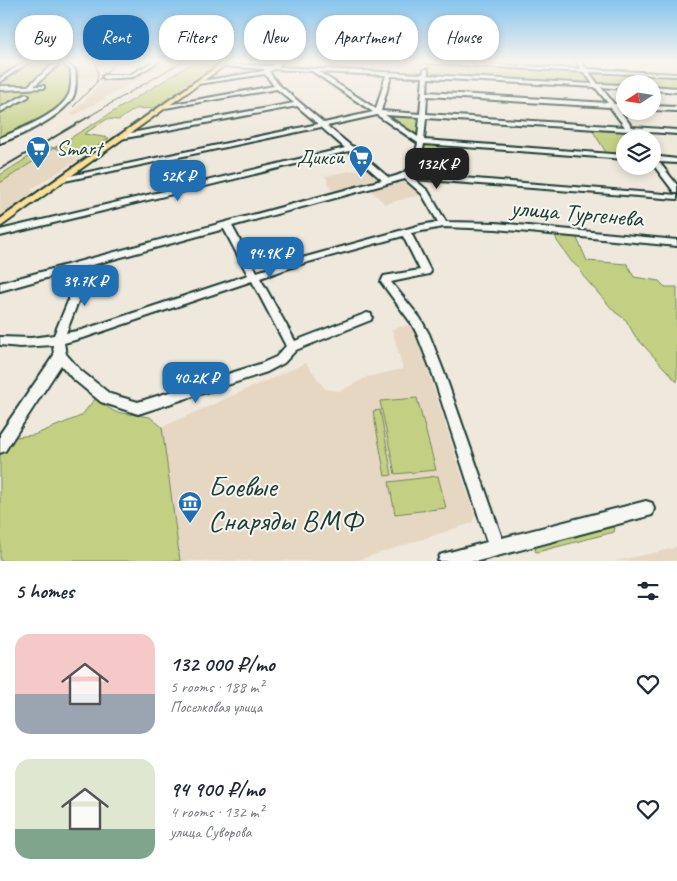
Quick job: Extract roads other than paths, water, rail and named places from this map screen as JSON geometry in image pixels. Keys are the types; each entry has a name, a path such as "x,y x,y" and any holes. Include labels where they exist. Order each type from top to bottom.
{"main road":[{"path":"0,224 191,87"}],"street":[{"path":"0,88 39,87"},
{"path":"0,140 62,108 70,97 73,87"},
{"path":"165,106 278,87"},
{"path":"279,87 388,181"},
{"path":"339,87 421,142 616,156"},
{"path":"377,113 385,87"},
{"path":"406,176 416,167 421,142 425,87"},
{"path":"599,87 630,129"},
{"path":"661,89 677,90"},
{"path":"425,94 616,105"},
{"path":"0,110 26,96"},
{"path":"0,140 56,108 64,98"},
{"path":"120,137 298,104"},
{"path":"661,108 677,109"},
{"path":"60,180 377,113 677,132"},
{"path":"0,233 352,148"},
{"path":"661,160 677,161"},
{"path":"661,169 677,190"},
{"path":"406,176 425,192 443,224"},
{"path":"0,287 406,176 677,197"},
{"path":"226,224 292,347"},
{"name":"улица Тургенева","path":"0,341 15,343 58,340 82,334 298,262 406,232 443,224 496,226 677,243"},
{"path":"406,232 426,272 388,278 386,282 416,321 423,334 497,548"},
{"path":"76,266 74,299 58,340 60,356 76,374 106,398 138,408 263,368 280,360 292,347 367,317"},
{"path":"0,446 26,404 60,356"},
{"path":"446,561 646,509"}],"railway":[{"path":"75,92 76,87"},
{"path":"73,107 92,87"},
{"path":"88,117 139,87"},
{"path":"0,169 90,116"}],"place":[{"name":"Smart","path":"38,169"},
{"name":"Дикси","path":"361,178"},
{"name":"Боевые Снаряды ВМФ","path":"190,524"}]}
